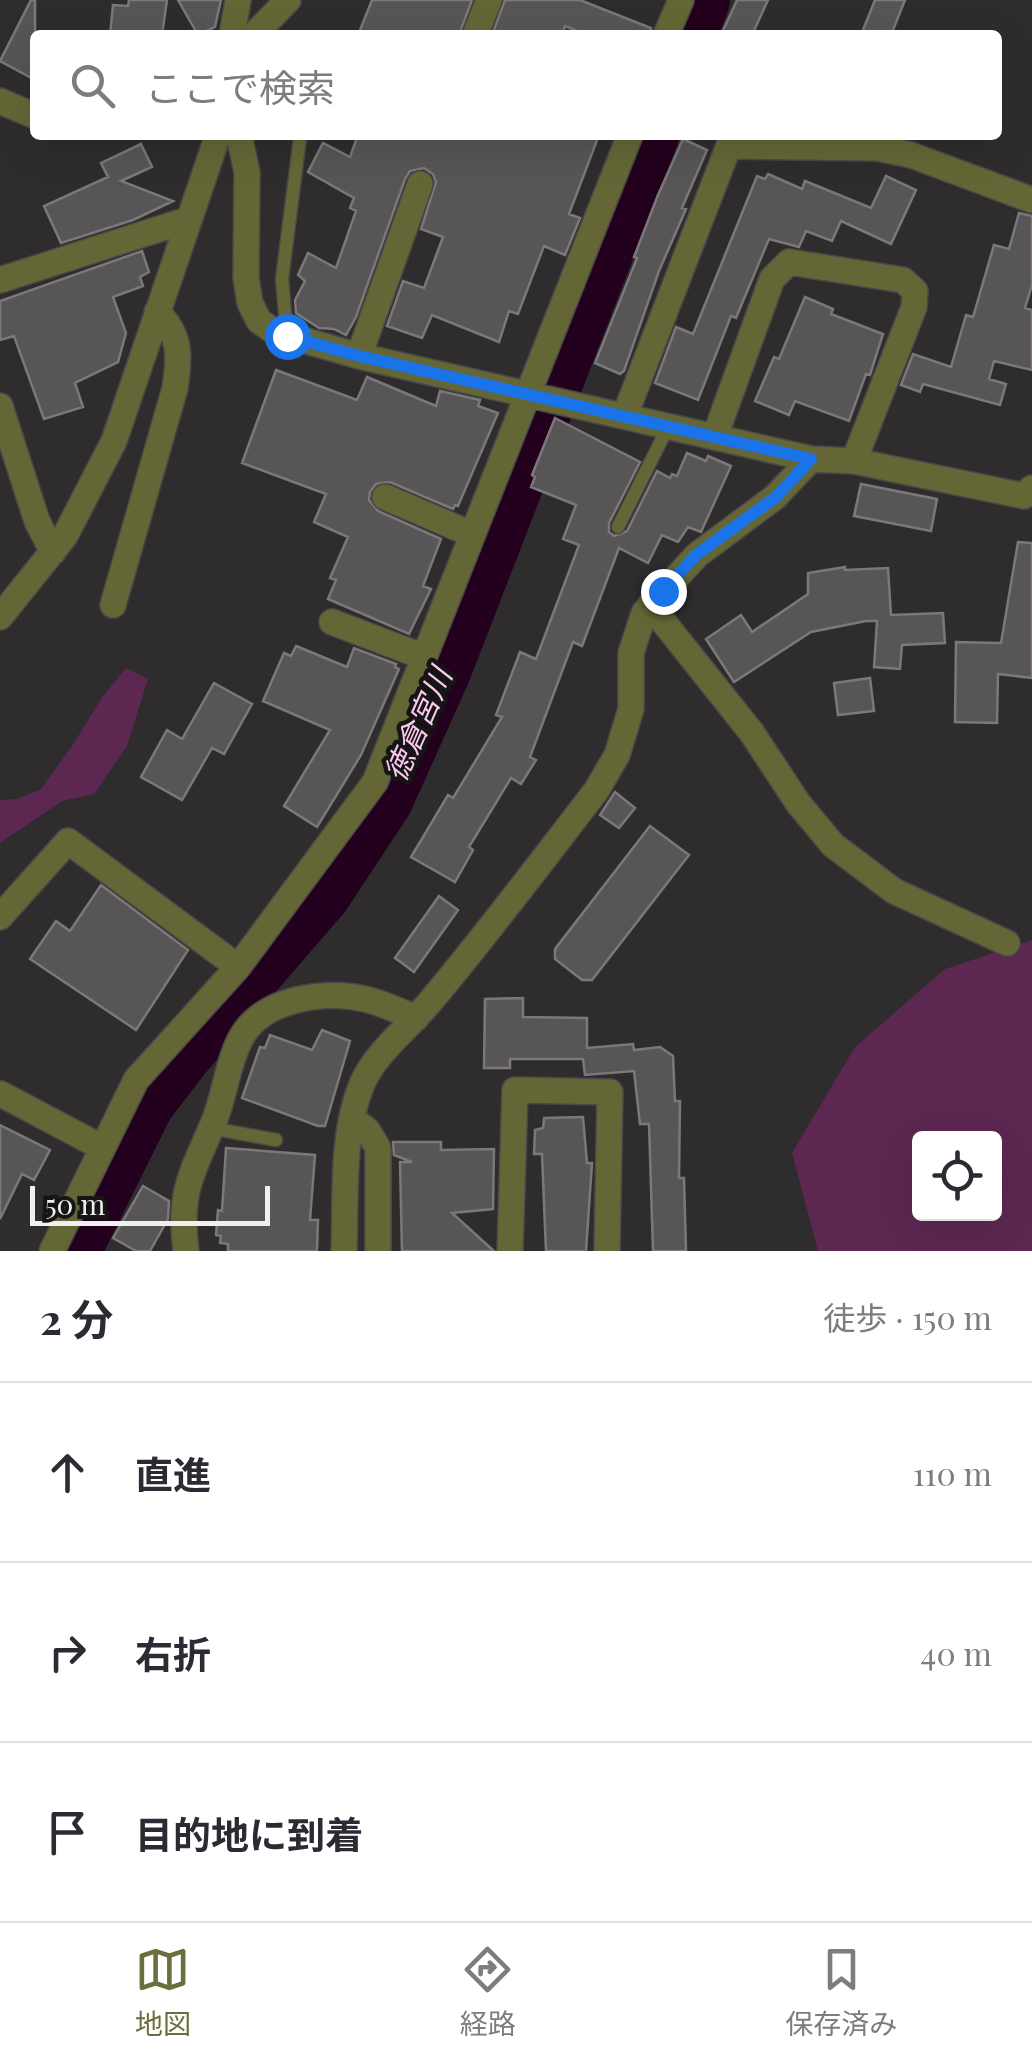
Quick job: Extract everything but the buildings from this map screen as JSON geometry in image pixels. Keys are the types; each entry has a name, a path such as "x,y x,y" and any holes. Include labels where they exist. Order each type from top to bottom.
{"street":[{"path":"233,30 238,0"},
{"path":"259,30 288,0"},
{"path":"477,30 489,0"},
{"path":"667,30 674,2"},
{"path":"0,101 30,114"},
{"path":"0,617 65,536 114,441 216,140"},
{"path":"240,140 247,172 246,278 250,304 259,321 287,336 359,356 811,459 854,461 1008,494 1024,496 1032,488"},
{"path":"52,1251 136,1080 238,967 375,782 628,140"},
{"path":"625,415 731,140 877,148 911,155 1032,200"},
{"path":"359,356 420,184"},
{"path":"0,280 187,220"},
{"path":"715,436 772,279 780,268 789,262 902,280 914,290 914,307 854,461"},
{"path":"113,605 175,388 180,352 172,326 156,312"},
{"path":"0,406 37,521 53,552"},
{"path":"344,1251 347,1162 362,1083 596,791 617,755 630,709 631,653 644,613 696,555 776,497 811,459"},
{"path":"385,497 471,534"},
{"path":"650,606 752,733 832,846 894,891 1007,943"},
{"path":"332,622 424,656"},
{"path":"0,917 68,842 238,967"},
{"path":"186,1251 181,1219 187,1182 239,1042 261,1014 327,996 362,998 416,1018"},
{"path":"510,1251 515,1090 610,1092 608,1251"},
{"path":"2,1094 101,1147"},
{"path":"353,1119 368,1131 378,1148 378,1251"}],"lane":[{"path":"287,336 282,279 300,140"},
{"path":"618,528 669,426"},
{"path":"210,1128 276,1140"}],"shaded area":[{"path":"126,668 148,679 127,746 94,794 62,801 0,843 0,800 17,799 40,790"},
{"path":"1032,940 1032,1251 818,1251 792,1153 855,1047 945,969"}],"waterway":[{"name":"徳倉宮川","path":"690,30 701,0"},
{"name":"徳倉宮川","path":"72,1251 145,1104 322,894 384,800 442,671 648,140"}],"route":[{"path":"287,336 359,356 811,459 776,497 696,555 663,591"}]}
